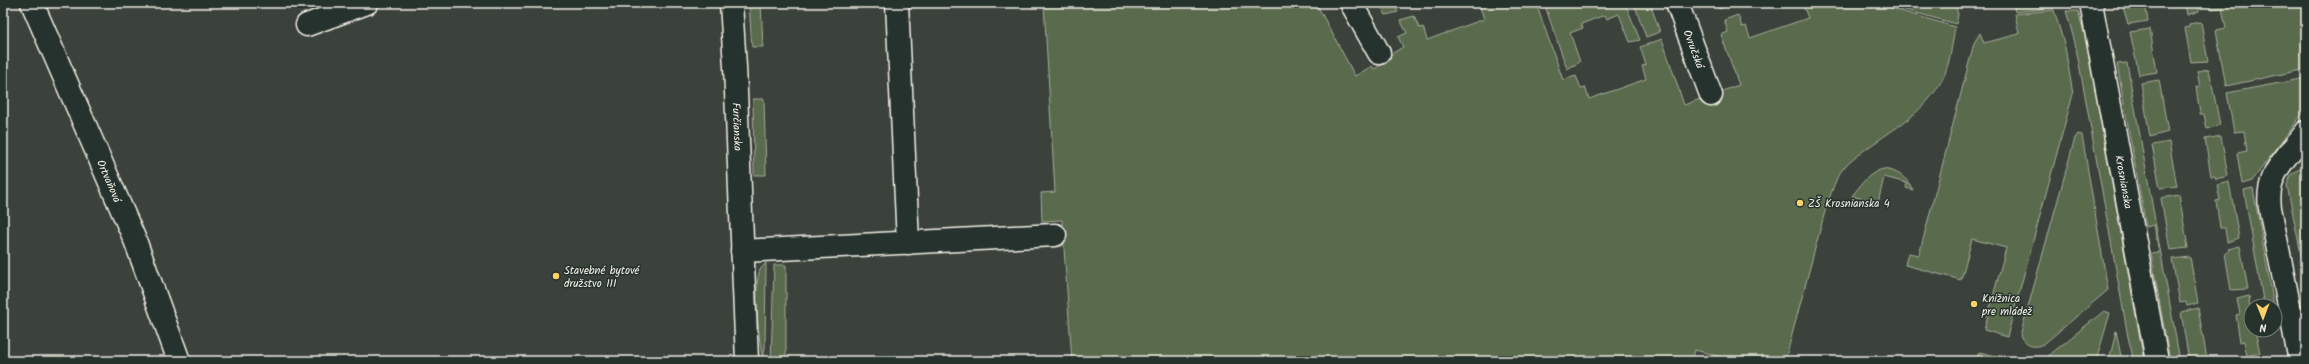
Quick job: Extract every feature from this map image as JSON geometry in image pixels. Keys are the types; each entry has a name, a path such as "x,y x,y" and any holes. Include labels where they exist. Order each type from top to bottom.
{"street":[{"name":"Ortvaňová","path":"32,3 135,240 179,361"},
{"path":"307,25 366,3"},
{"name":"Furčianska","path":"731,3 747,361"},
{"path":"897,3 908,242"},
{"path":"1352,3 1380,53"},
{"name":"Ovručská","path":"1677,3 1711,94"},
{"name":"Krosnianska","path":"2091,3 2157,361"},
{"path":"2298,351 2270,208 2269,185 2274,173 2306,132"},
{"path":"742,251 1055,235"}],"green space":[{"path":"749,3 761,3 763,47 752,47"},
{"path":"1034,3 1316,3 1355,76 1372,66 1374,69 1385,63 1383,59 1403,47 1398,37 1407,33 1400,20 1414,16 1419,28 1423,27 1427,40 1484,19 1480,7 1484,5 1483,3 1536,3 1563,80 1576,76 1581,88 1585,87 1589,99 1646,79 1642,66 1646,65 1640,47 1662,39 1684,105 1739,85 1721,35 1728,32 1724,20 1738,15 1742,27 1746,26 1750,38 1808,18 1803,5 1807,3 1874,3 1955,27 1945,74 1929,100 1912,116 1852,159 1840,173 1828,200 1785,361 1758,361 1740,356 1739,361 1736,361 1695,350 1692,361 1072,361 1062,220 1042,221 1041,193 1055,192 1044,5 1034,5"},
{"path":"1379,3 1394,3 1398,12 1386,15"},
{"path":"1544,3 1625,3 1640,40 1630,42 1619,14 1607,19 1605,15 1581,24 1583,28 1570,33 1580,62 1567,69"},
{"path":"1634,3 1650,3 1660,32 1646,37"},
{"path":"1717,3 1737,3 1719,9"},
{"path":"1880,3 1955,3 1958,15 1956,24"},
{"path":"2013,3 2052,3 2054,8 2015,12"},
{"path":"2122,3 2145,3 2148,21 2128,24"},
{"path":"2185,3 2198,3 2199,11 2187,15"},
{"path":"2211,3 2306,3 2306,69 2226,86 2216,30 2226,28 2222,8 2212,9"},
{"path":"2054,10 2065,47 2073,94 2007,337 1984,330 2006,248 1972,239 1961,280 1905,265 1908,253 1919,255 1974,43 1980,33 1984,43 2019,34 2015,14"},
{"path":"2066,11 2078,11 2086,40 2144,361 2134,361 2128,337 2084,90 2075,43"},
{"path":"2201,22 2208,61 2191,62 2185,28 2189,27 2189,24"},
{"path":"2150,29 2157,72 2139,75 2130,32"},
{"path":"2127,63 2180,361 2170,361 2151,254 2159,253 2154,225 2146,227 2117,64"},
{"path":"2209,69 2220,125 2207,129 2204,114 2200,114 2196,87 2200,87 2197,71"},
{"path":"2306,78 2306,109 2252,181 2242,184 2237,153 2247,151 2244,131 2234,132 2227,93"},
{"path":"2159,80 2168,132 2150,137 2141,83"},
{"path":"753,99 764,99 766,175 754,175"},
{"path":"2078,134 2082,135 2108,290 2045,343 2037,346 2031,346 2025,343 2020,336 2075,138"},
{"path":"2221,136 2228,176 2216,179 2215,176 2211,176 2205,139"},
{"path":"2169,142 2177,186 2160,188 2152,145"},
{"path":"1883,169 1893,171 1901,175 1913,190 1906,188 1907,183 1884,177 1878,203 1852,196 1869,176"},
{"path":"2299,169 2306,170 2306,279 2287,185 2291,175"},
{"path":"2229,182 2239,238 2227,242 2225,228 2220,228 2216,201 2220,200 2217,185"},
{"path":"2253,188 2273,298 2263,298 2244,190"},
{"path":"2179,195 2188,248 2170,250 2161,198"},
{"path":"2240,246 2248,289 2231,290 2225,253 2229,252 2228,249"},
{"path":"2190,257 2198,303 2187,306 2186,302 2180,303 2172,259"},
{"path":"766,263 765,348 763,361 758,329 757,288 760,270"},
{"path":"774,265 786,265 786,361 771,361"},
{"path":"2249,296 2249,298 2243,298 2243,338 2257,338 2260,353 2247,356 2244,341 2240,342 2236,315 2240,314 2237,299"},
{"path":"2198,308 2207,359 2189,361 2181,312"},
{"path":"2104,311 2110,313 2096,361 2042,361"},
{"path":"2116,331 2122,361 2109,361"},
{"path":"1979,352 2001,357 2001,361 1976,361"}],"place":[{"name":"ZŠ Krosnianska 4","path":"1800,203"},
{"name":"Stavebné bytové družstvo III","path":"556,276"},
{"name":"Knižnica pre mládež","path":"1974,304"}]}
